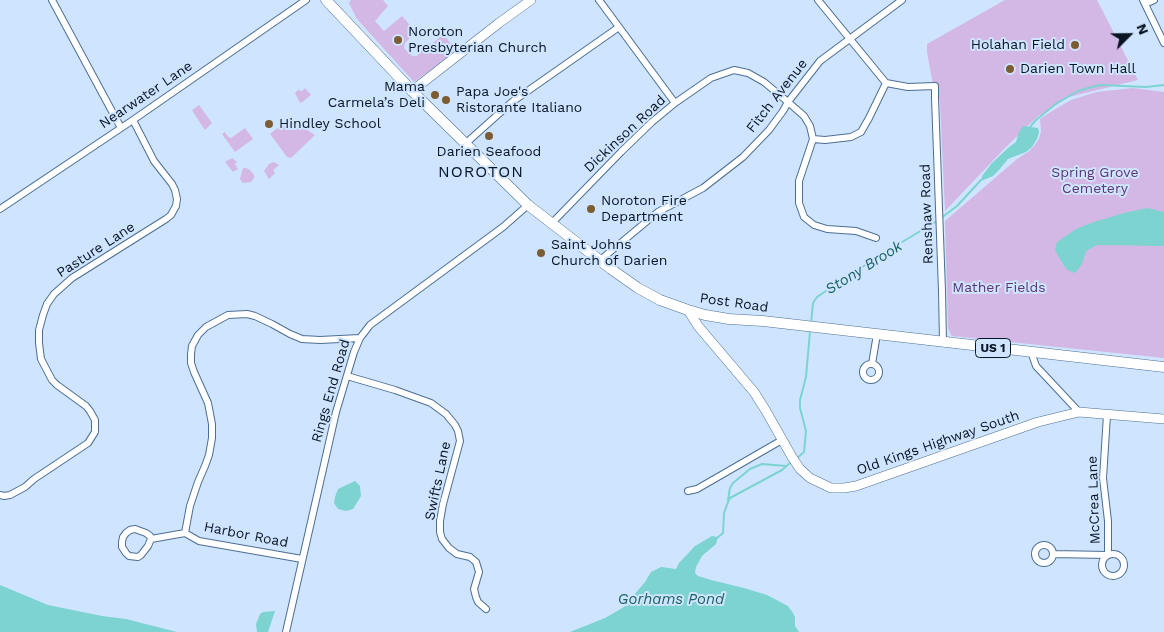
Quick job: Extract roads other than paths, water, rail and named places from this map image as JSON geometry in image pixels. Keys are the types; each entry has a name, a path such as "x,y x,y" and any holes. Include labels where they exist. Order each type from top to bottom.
{"main road":[{"name":"Post Road","path":"326,0 412,91 528,206 638,288 660,300 688,310 729,319 763,321 1164,367"}],"street":[{"path":"52,0 121,128"},
{"name":"Nearwater Lane","path":"0,209 133,120 306,0"},
{"path":"412,91 499,22 531,0"},
{"path":"599,0 675,103"},
{"path":"818,0 886,83 861,132 851,137 825,140 813,139 799,182 799,203 804,217 814,225 827,229 856,231 876,238"},
{"name":"Fitch Avenue","path":"599,260 658,212 703,188 743,156 770,130 788,102 820,61 902,0"},
{"path":"1154,0 1144,2 1164,42"},
{"path":"465,144 512,102 618,27"},
{"name":"Dickinson Road","path":"551,224 652,122 711,78 734,70 748,73 764,82 788,102 804,116 810,126 813,139"},
{"name":"Renshaw Road","path":"886,83 908,87 935,86 942,342"},
{"name":"Pasture Lane","path":"0,495 10,495 25,487 88,443 95,432 95,420 90,410 52,380 41,359 39,343 42,315 54,294 72,278 166,219 171,215 176,206 177,200 172,184 154,161 133,120"},
{"name":"Rings End Road","path":"286,632 336,412 346,376 360,338 370,325 496,232 528,206"},
{"name":"Old Kings Highway South","path":"688,310 698,326 754,392 794,460 806,475 824,485 850,488 1038,422 1079,412 1164,419"},
{"name":"Harbor Road","path":"185,533 190,506 209,455 212,438 212,424 208,403 192,363 192,346 198,335 206,327 228,315 247,314 302,339 360,338"},
{"path":"872,364 877,334"},
{"path":"1031,352 1036,366 1079,412"},
{"name":"Swifts Lane","path":"346,376 431,403 446,414 455,425 460,441 443,504 440,532 442,539 449,548 457,554 476,562 479,572 474,589 478,602 486,609"},
{"name":"McCrea Lane","path":"1053,554 1108,555 1108,521 1103,478 1107,415"},
{"path":"688,491 697,489 782,440"},
{"path":"130,530 140,530 150,536 151,539 148,546 138,556 129,556 122,547 123,537 130,530"},
{"name":"Harbor Road","path":"151,539 185,533 199,541 302,559"}],"water":[{"path":"1023,126 1038,128 1037,139 1032,147 1026,152 1008,159 993,176 981,181 982,176 992,163 1016,142"},
{"path":"1147,208 1164,212 1164,246 1097,245 1086,251 1082,264 1075,273 1067,270 1055,250 1057,242 1076,229 1091,223"},
{"path":"355,481 360,486 361,496 353,509 346,511 338,509 334,503 338,489"},
{"name":"Gorhams Pond","path":"712,536 718,537 716,544 702,556 695,573 698,576 711,580 767,595 788,606 795,617 795,626 799,632 570,632 605,618 624,607 651,572 661,567 676,569 679,563 695,546"},
{"path":"0,585 48,605 126,619 177,632 0,632"},
{"path":"275,611 268,632 257,632 256,624 260,614"}],"waterway":[{"name":"Stony Brook","path":"1030,127 1057,103 1078,91 1100,85 1146,87 1164,85"},
{"name":"Stony Brook","path":"941,218 957,206 981,180"},
{"name":"Stony Brook","path":"811,324 813,303 817,297 937,221"},
{"name":"Stony Brook","path":"797,458 804,452 806,431 800,408 800,400 806,377 810,331"},
{"name":"Stony Brook","path":"717,538 723,533 724,513 730,498 782,470 791,462"},
{"path":"728,500 733,483 750,469 762,464 786,466"}],"place":[{"name":"Noroton Presbyterian Church","path":"398,40"},
{"name":"Holahan Field","path":"1075,45"},
{"name":"Darien Town Hall","path":"1010,69"},
{"name":"Mama Carmela’s Deli","path":"435,95"},
{"name":"Papa Joe's Ristorante Italiano","path":"446,100"},
{"name":"Hindley School","path":"269,124"},
{"name":"Darien Seafood","path":"489,136"},
{"name":"Noroton Fire Department","path":"591,209"},
{"name":"Saint Johns Church of Darien","path":"541,253"}],"district":[{"name":"NOROTON","path":"481,172"}],"park label":[{"name":"Spring Grove Cemetery","path":"1095,182"},
{"name":"Mather Fields","path":"999,288"}]}
